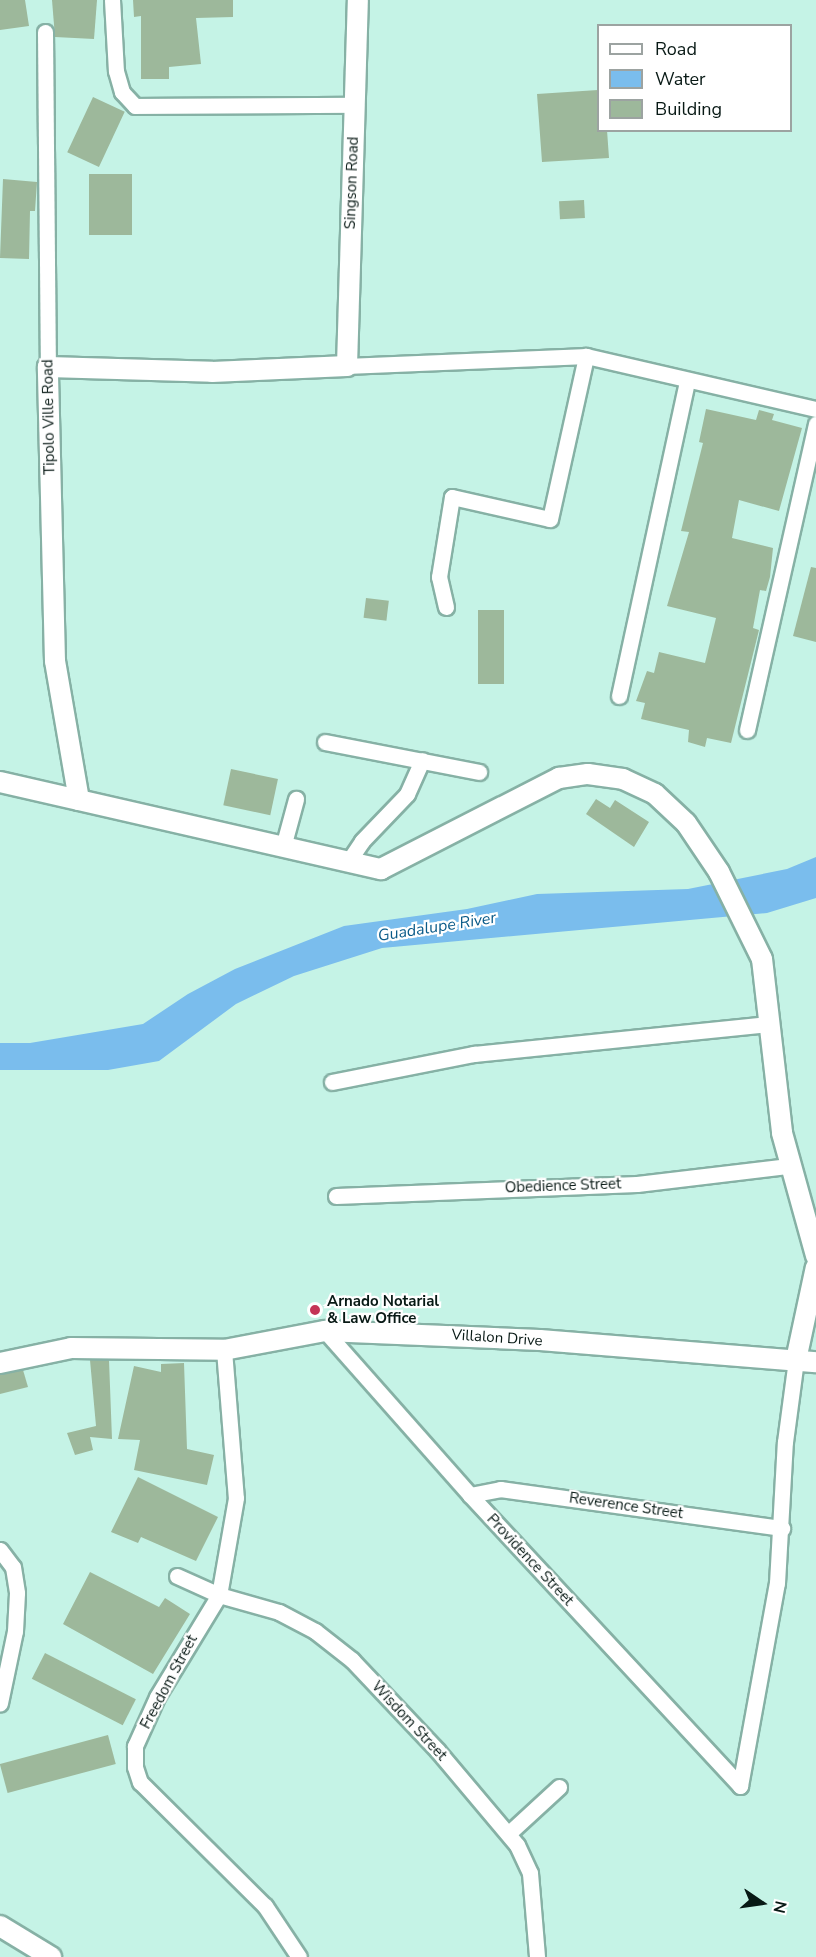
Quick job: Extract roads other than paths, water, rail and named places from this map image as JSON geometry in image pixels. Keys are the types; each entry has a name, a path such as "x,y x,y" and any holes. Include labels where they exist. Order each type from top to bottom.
{"street":[{"path":"112,0 116,70 122,92 135,106 354,105"},
{"name":"Singson Road","path":"347,366 358,0"},
{"name":"Tipolo Ville Road","path":"45,32 48,367 55,661 79,800"},
{"path":"48,367 212,372 586,356 816,410"},
{"path":"446,607 439,577 452,497 550,519 586,356"},
{"path":"619,696 687,381"},
{"path":"747,730 816,424"},
{"path":"326,742 479,772"},
{"path":"348,862 362,841 407,794 422,760"},
{"path":"0,782 381,869 546,783 588,774 623,779 655,794 686,823 719,872 762,959 768,1024 789,1166 816,1256"},
{"path":"283,847 296,799"},
{"path":"333,1082 474,1054 768,1024"},
{"name":"Obedience Street","path":"336,1196 637,1184 789,1166"},
{"path":"782,1528 785,1443 796,1360 816,1267"},
{"name":"Villalon Drive","path":"0,1363 71,1348 224,1350 325,1331 428,1333 816,1362"},
{"name":"Providence Street","path":"325,1331 470,1495 740,1786 777,1583 782,1528"},
{"name":"Freedom Street","path":"224,1350 236,1498 219,1595 158,1697 135,1746 135,1767 140,1782 266,1906 299,1957"},
{"name":"Reverence Street","path":"470,1495 500,1489 782,1528"},
{"path":"0,1550 13,1567 17,1593 15,1631 0,1702"},
{"name":"Wisdom Street","path":"177,1576 219,1595 279,1612 315,1631 352,1660 508,1833 530,1873 537,1957"},
{"path":"508,1833 559,1787"},
{"path":"0,1926 51,1957"}],"water":[{"name":"Guadalupe River","path":"816,857 816,898 767,913 382,948 294,976 236,1004 159,1061 108,1070 0,1070 0,1043 30,1043 143,1024 188,994 235,969 344,926 467,909 537,894 688,889 787,869"}],"place":[{"name":"Arnado Notarial & Law Office","path":"315,1310"}]}
